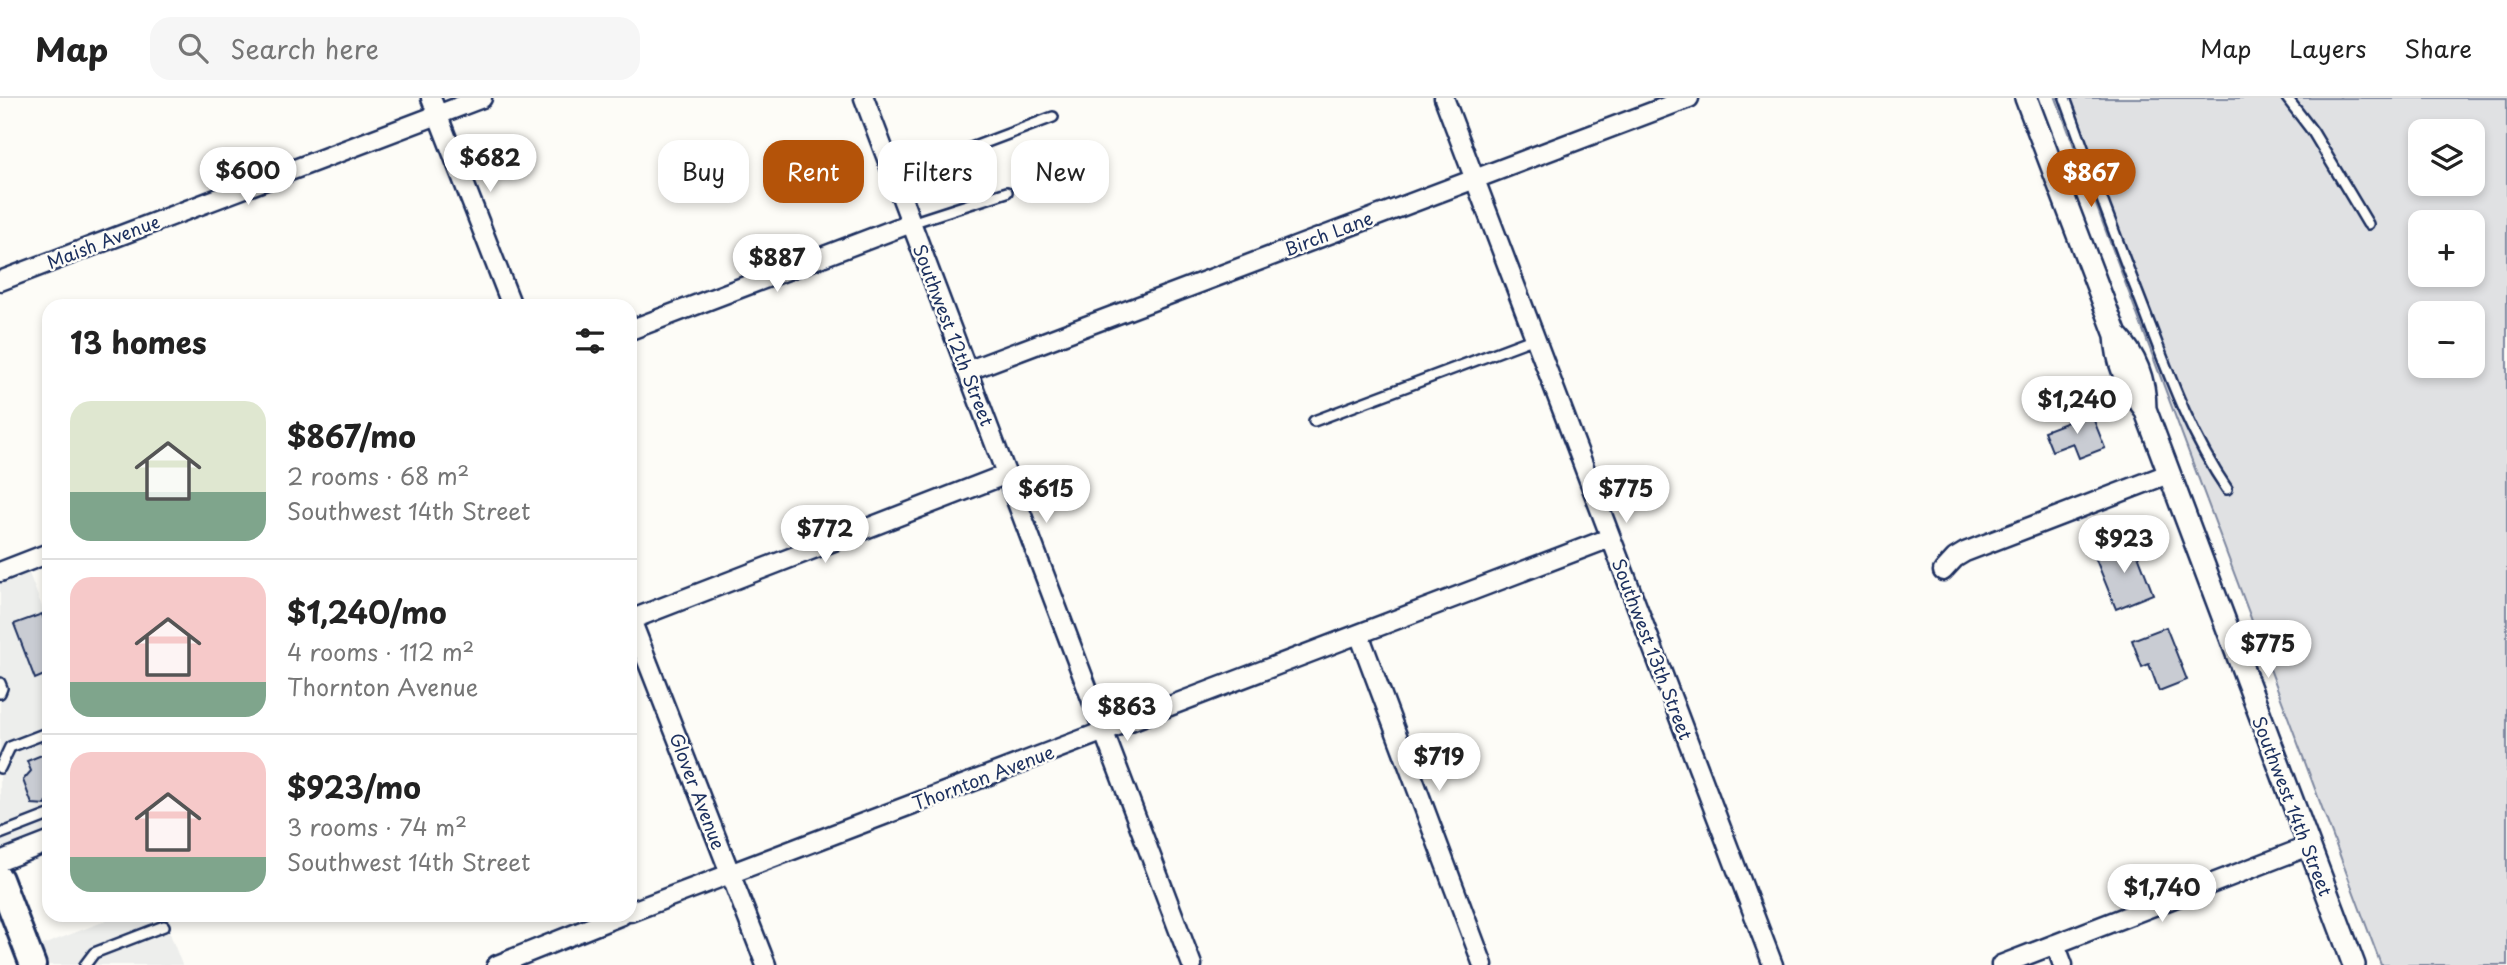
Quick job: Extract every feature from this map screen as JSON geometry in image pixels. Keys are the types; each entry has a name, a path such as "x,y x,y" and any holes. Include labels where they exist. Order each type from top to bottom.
{"main road":[{"path":"0,879 33,965"}],"street":[{"path":"430,98 509,299"},
{"name":"Maish Avenue","path":"0,281 482,98"},
{"name":"Southwest 12th Street","path":"864,98 880,140"},
{"name":"Southwest 13th Street","path":"1444,98 1773,965"},
{"name":"Birch Lane","path":"967,371 1474,177 1689,98"},
{"name":"Southwest 14th Street","path":"2026,98 2116,335 2119,361 2129,387 2145,409 2354,965"},
{"name":"Southwest 12th Street","path":"904,203 1192,965"},
{"path":"637,327 911,223"},
{"path":"637,616 1007,474"},
{"path":"1943,571 1965,552 2168,474"},
{"name":"Thornton Avenue","path":"637,909 1610,538"},
{"path":"0,572 42,557"},
{"path":"1359,634 1483,965"},
{"name":"Glover Avenue","path":"637,637 766,965"},
{"path":"0,861 42,845"},
{"path":"2001,965 2309,846"},
{"path":"496,965 604,922"},
{"path":"2055,944 2063,965"}],"lane":[{"path":"2064,98 2187,421 2207,460 2227,489"},
{"path":"2287,98 2313,132 2368,225"},
{"path":"992,140 1053,117"},
{"path":"911,223 1007,192"},
{"path":"1314,421 1535,338"},
{"path":"0,683 0,693"},
{"path":"0,768 10,747 42,735"},
{"path":"0,834 42,818"},
{"path":"85,965 94,953 164,926"}],"shaded area":[{"path":"2056,98 2507,98 2507,965 2381,965"},
{"path":"25,563 42,607 42,845 0,861 0,572"},
{"path":"103,922 166,922 182,965 33,965 27,951"}],"building":[{"path":"2091,413 2105,448 2079,458 2073,443 2052,451 2044,431"},
{"path":"2133,542 2153,594 2116,609 2095,557"},
{"path":"42,614 42,676 35,679 14,624"},
{"path":"2166,627 2187,680 2159,691 2149,664 2142,667 2132,640"},
{"path":"42,755 42,805 32,804 23,780 31,771 27,761"}]}
